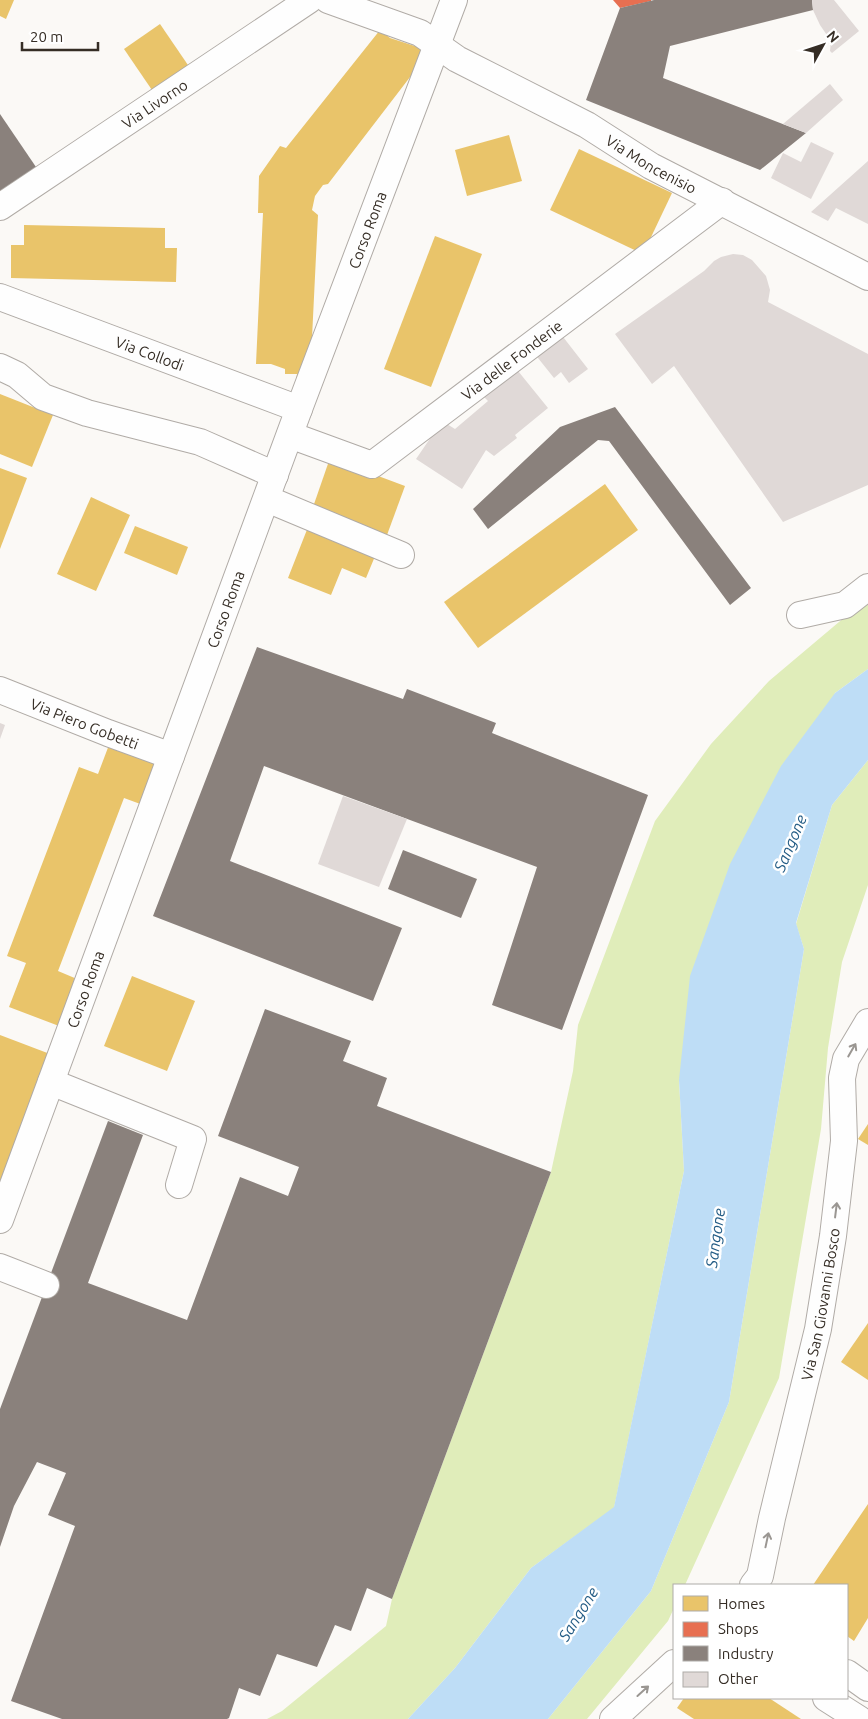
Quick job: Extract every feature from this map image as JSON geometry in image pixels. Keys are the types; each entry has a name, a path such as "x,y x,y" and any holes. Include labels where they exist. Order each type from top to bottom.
{"street":[{"name":"Via Livorno","path":"0,207 309,0"},
{"name":"Via Moncenisio","path":"328,0 420,33 436,46 472,67 588,125 652,166 868,277"},
{"name":"Corso Roma","path":"1,1214 299,409 454,0"},
{"name":"Via delle Fonderie","path":"290,435 372,465 722,201"},
{"name":"Via Collodi","path":"0,297 299,409"},
{"path":"0,367 17,375 43,397 87,413 200,442 275,474"},
{"path":"267,499 401,555"},
{"path":"800,615 845,605 868,587"},
{"name":"Via Piero Gobetti","path":"0,690 171,756"},
{"name":"Via San Giovanni Bosco","path":"754,1584 760,1576 772,1518 818,1330 833,1236 844,1140 842,1078 846,1059 868,1022"},
{"path":"51,1082 193,1139 179,1185"},
{"path":"0,1267 46,1285"},
{"path":"613,1719 673,1664"},
{"path":"848,1674 868,1688"},
{"path":"828,1699 859,1719"}],"green space":[{"path":"868,599 868,669 835,693 679,1080 684,1171 614,1508 531,1568 455,1668 408,1719 267,1719 282,1711 386,1626 392,1599 551,1172 573,1071 578,1025 655,821 711,744 769,681"},
{"path":"868,760 868,885 842,962 828,1048 821,1129 779,1378 685,1584 673,1584 673,1610 668,1621 587,1719 548,1719 651,1591 729,1402 804,949 796,924 832,805"}],"water":[{"name":"Sangone","path":"868,669 868,760 832,805 796,923 804,949 729,1402 651,1591 548,1719 408,1719 455,1668 531,1568 614,1507 684,1171 679,1080 690,976 730,864 781,766 835,693"}],"building: Homes":[{"path":"0,0 14,0 6,19 0,16"},
{"path":"160,24 190,68 154,93 124,49"},
{"path":"380,30 390,38 430,51 328,184 323,185 315,196 312,210 318,215 310,379 296,380 297,374 285,374 285,369 271,364 256,364 263,213 258,213 259,176 280,146 286,148"},
{"path":"509,135 522,181 467,196 455,150"},
{"path":"579,149 672,193 643,254 550,210"},
{"path":"24,225 165,228 165,248 177,248 176,282 11,278 11,245 24,245"},
{"path":"435,236 482,254 431,387 384,369"},
{"path":"0,394 53,415 32,467 0,454"},
{"path":"330,458 405,486 387,535 313,507"},
{"path":"0,468 27,478 0,549"},
{"path":"605,484 638,530 478,648 444,602"},
{"path":"91,497 130,515 96,591 57,574"},
{"path":"310,522 378,549 366,578 342,568 331,595 288,578"},
{"path":"135,526 188,547 177,575 124,553"},
{"path":"112,737 162,756 143,805 124,798 58,971 77,979 59,1026 9,1007 26,963 7,956 79,767 98,774"},
{"path":"132,976 195,1001 167,1071 104,1046"},
{"path":"0,1035 50,1054 4,1180 0,1179"},
{"path":"868,1124 868,1145 858,1139"},
{"path":"868,1323 868,1380 841,1362"},
{"path":"868,1504 868,1618 854,1641 848,1637 848,1584 814,1584"},
{"path":"683,1699 771,1699 801,1719 694,1719 677,1708"}],"building: Shops":[{"path":"613,0 651,0 651,1 620,8"}],"building: Industry":[{"path":"654,0 812,0 813,10 670,46 663,78 806,133 760,170 586,100 620,8"},
{"path":"0,114 36,167 0,193"},
{"path":"615,407 751,588 730,605 609,441 598,440 488,529 473,509 560,427"},
{"path":"257,647 403,699 407,689 496,723 492,733 648,795 562,1030 492,1005 537,867 264,766 230,861 402,928 373,1001 153,916"},
{"path":"403,850 477,879 461,918 388,889"},
{"path":"265,1009 351,1041 343,1061 387,1078 377,1106 551,1172 392,1599 367,1588 351,1631 335,1625 317,1667 277,1654 260,1696 239,1688 229,1718 227,1719 62,1719 11,1701 75,1526 48,1515 66,1473 37,1462 14,1506 0,1547 0,1409 108,1121 143,1135 88,1283 187,1320 240,1177 288,1196 299,1167 218,1136"}],"building: Other":[{"path":"812,0 834,0 859,31 832,53 830,51 831,41 813,10"},
{"path":"830,84 843,100 806,133 783,124"},
{"path":"811,142 834,153 811,199 771,178 783,153 801,162"},
{"path":"868,161 868,224 836,208 828,221 811,212"},
{"path":"733,254 743,255 752,260 766,276 770,290 768,302 868,354 868,485 783,522 674,366 652,384 615,334 704,271 714,261"},
{"path":"560,333 588,369 569,383 561,372 554,378 534,353"},
{"path":"514,366 548,408 515,435 517,438 494,456 486,450 462,489 416,459 442,421 455,429 488,401 480,393"},
{"path":"0,723 5,725 0,739"},
{"path":"343,796 407,819 379,887 318,864"}]}
